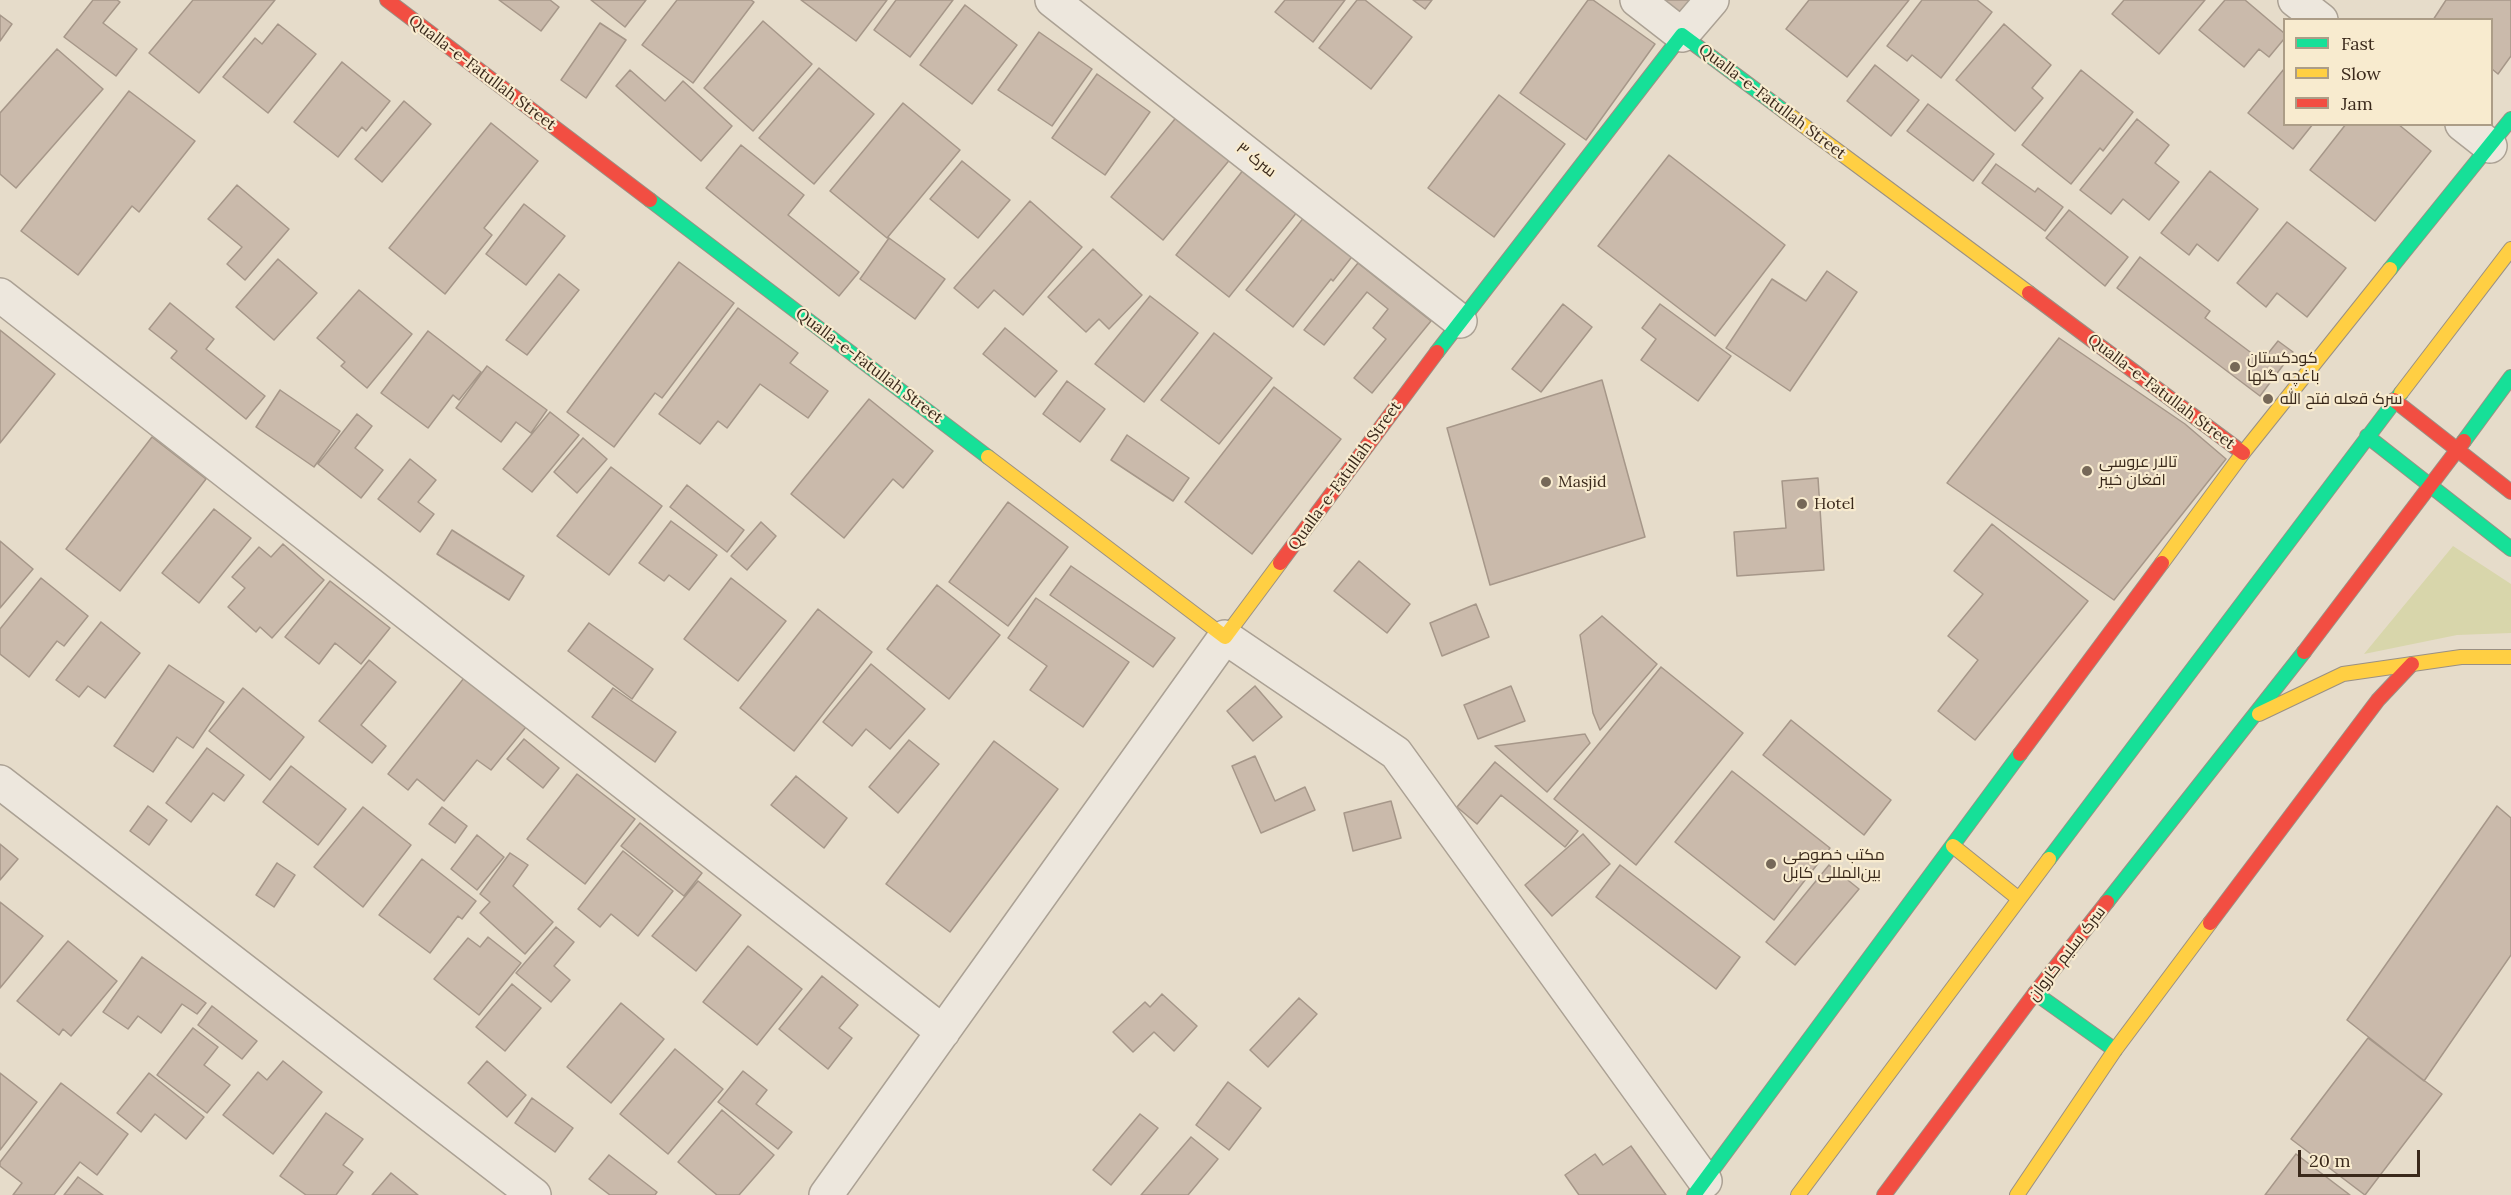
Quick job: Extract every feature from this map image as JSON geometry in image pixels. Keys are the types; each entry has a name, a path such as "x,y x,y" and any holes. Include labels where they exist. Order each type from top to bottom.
{"street":[{"name":"Qualla-e-Fatullah Street","path":"387,0 1225,637 1460,321 1682,35 2243,453"},
{"name":"سرک ۳","path":"1052,0 1460,321"},
{"path":"1636,0 1682,35 1712,0"},
{"path":"2295,0 2318,18"},
{"path":"826,1195 1225,637 1396,753 1700,1188 2243,453 2511,118"},
{"path":"2465,126 2490,146"},
{"path":"1798,1195 2394,400 2511,249"},
{"path":"0,295 943,1032"},
{"name":"سرک سلیم کاروان","path":"1884,1195 2036,993 2433,485 2511,377"},
{"path":"2394,400 2511,492"},
{"path":"2367,436 2433,485 2511,549"},
{"path":"2254,716 2343,674 2462,657 2511,657"},
{"path":"2022,1193 2115,1050 2378,700 2412,664"},
{"path":"0,782 534,1195"},
{"path":"1953,846 2019,899"},
{"path":"2036,993 2115,1050"}],"shaded area":[{"path":"2453,546 2511,584 2511,633 2457,635 2364,654"}],"building":[{"path":"93,0 120,2 103,23 137,49 116,76 64,37"},
{"path":"193,0 275,0 199,93 149,53"},
{"path":"499,0 550,0 559,7 541,31"},
{"path":"591,0 646,0 625,27"},
{"path":"677,0 751,0 754,2 693,83 642,45"},
{"path":"801,0 887,0 856,41"},
{"path":"896,0 953,0 910,57 874,30"},
{"path":"1285,0 1345,0 1313,42 1275,12"},
{"path":"1357,0 1365,0 1412,37 1371,89 1319,48"},
{"path":"1413,0 1432,0 1425,9"},
{"path":"1588,0 1593,0 1655,44 1586,140 1520,93"},
{"path":"1660,0 1689,0 1682,35"},
{"path":"1809,0 1909,0 1847,77 1786,29"},
{"path":"1922,0 1977,0 1992,12 1941,78 1912,55 1907,61 1887,46"},
{"path":"2124,0 2205,0 2159,54 2112,14"},
{"path":"2225,0 2245,0 2283,32 2283,40 2269,57 2259,49 2244,67 2199,30"},
{"path":"2446,0 2511,0 2511,56 2498,74 2493,70 2493,18 2434,18"},
{"path":"965,5 1017,45 972,104 920,65"},
{"path":"0,15 12,24 0,41"},
{"path":"763,21 812,64 753,131 704,88"},
{"path":"600,23 626,40 586,98 561,80"},
{"path":"278,24 316,54 268,113 223,77 255,38 262,44"},
{"path":"2004,24 2051,65 2032,88 2043,98 2015,131 1956,80"},
{"path":"1039,32 1092,69 1052,126 998,90"},
{"path":"57,49 103,89 16,188 0,174 0,113"},
{"path":"342,62 390,101 366,131 362,127 338,157 294,122"},
{"path":"1875,65 1919,100 1891,136 1847,101"},
{"path":"819,68 874,114 814,184 759,138"},
{"path":"630,70 665,101 683,81 732,126 701,161 616,86"},
{"path":"2081,70 2133,112 2103,151 2100,148 2071,184 2022,145"},
{"path":"2283,70 2283,126 2311,126 2293,149 2248,113"},
{"path":"1097,74 1150,112 1105,175 1052,138"},
{"path":"129,91 195,141 139,212 132,206 78,275 21,231"},
{"path":"1499,95 1565,144 1494,237 1428,188"},
{"path":"404,101 431,124 382,182 355,159"},
{"path":"903,103 960,150 887,238 830,191"},
{"path":"1928,104 1994,154 1973,181 1907,131"},
{"path":"1179,114 1232,157 1163,240 1111,197"},
{"path":"2137,119 2169,145 2155,163 2179,182 2149,220 2123,199 2111,214 2080,190"},
{"path":"491,123 538,161 484,228 492,235 445,294 389,248"},
{"path":"2344,126 2400,126 2431,151 2375,221 2310,170"},
{"path":"741,145 804,195 788,215 859,272 839,296 706,188"},
{"path":"1669,155 1785,245 1715,336 1598,246"},
{"path":"962,161 1010,200 978,238 930,199"},
{"path":"1248,164 1302,206 1229,297 1176,255"},
{"path":"1996,164 2035,192 2038,188 2063,207 2045,231 1982,183"},
{"path":"2210,171 2258,209 2218,261 2197,244 2189,255 2161,233"},
{"path":"237,185 289,229 245,280 227,264 242,247 208,219"},
{"path":"1030,201 1082,247 1023,315 994,290 978,308 954,288"},
{"path":"524,204 565,236 526,285 486,254"},
{"path":"2069,210 2128,257 2105,286 2046,238"},
{"path":"1309,211 1358,249 1293,327 1246,290"},
{"path":"2287,222 2346,268 2307,317 2277,293 2266,307 2237,283"},
{"path":"889,238 945,279 915,319 860,279"},
{"path":"1093,249 1142,295 1109,329 1099,319 1086,332 1048,297"},
{"path":"2140,257 2210,311 2205,318 2262,361 2278,341 2293,352 2260,396 2117,288"},
{"path":"278,259 317,293 274,340 236,307"},
{"path":"679,262 734,303 662,398 655,393 614,447 567,412"},
{"path":"1358,263 1431,321 1372,393 1354,378 1386,339 1373,328 1388,309 1367,292 1324,345 1304,330"},
{"path":"1827,271 1857,292 1790,391 1726,348 1772,279 1806,301"},
{"path":"559,274 579,290 527,355 506,340"},
{"path":"359,290 412,334 367,388 341,366 345,362 317,338"},
{"path":"1150,296 1198,333 1144,402 1095,364"},
{"path":"170,303 214,339 206,349 265,396 246,419 171,358 177,351 149,329"},
{"path":"1563,304 1592,327 1541,392 1512,369"},
{"path":"1660,304 1731,356 1698,401 1641,360 1656,339 1642,328"},
{"path":"738,308 798,353 790,363 828,391 808,418 760,384 727,428 718,421 700,444 659,414"},
{"path":"1005,328 1057,371 1035,397 983,354"},
{"path":"0,330 55,374 0,443"},
{"path":"428,331 481,372 459,400 453,395 428,428 381,393"},
{"path":"1214,333 1272,378 1219,444 1161,400"},
{"name":"تالار عروسی افغان خیبر","path":"2059,338 2185,424 2226,459 2114,600 1947,483"},
{"path":"487,366 547,410 531,433 516,422 501,442 456,408"},
{"name":"Masjid","path":"1602,380 1645,537 1490,585 1447,428"},
{"path":"1067,381 1105,409 1080,442 1043,414"},
{"path":"1274,387 1341,439 1252,554 1185,502"},
{"path":"280,390 340,431 314,467 256,427"},
{"path":"869,399 933,451 903,488 893,479 844,538 791,494"},
{"path":"550,412 579,435 532,492 503,469"},
{"path":"357,414 372,426 355,448 383,470 361,498 318,464"},
{"path":"1127,435 1189,478 1173,501 1111,460"},
{"path":"152,437 206,479 120,591 66,549"},
{"path":"583,438 607,459 577,493 554,472"},
{"path":"410,459 436,480 418,502 434,514 420,532 378,499"},
{"path":"611,467 662,506 609,575 557,536"},
{"name":"Hotel","path":"1818,478 1824,570 1737,576 1734,532 1786,528 1782,481"},
{"path":"687,485 744,530 727,552 670,507"},
{"path":"1008,502 1068,547 1008,626 949,582"},
{"path":"214,509 251,538 199,603 162,573"},
{"path":"671,521 717,555 689,590 669,575 664,581 639,563"},
{"path":"761,522 776,536 747,570 731,556"},
{"path":"1992,524 2088,601 1975,740 1938,711 1978,660 1948,636 1983,594 1954,571"},
{"path":"452,530 524,576 509,600 437,554"},
{"path":"0,541 33,569 0,608"},
{"path":"283,544 324,580 272,638 260,627 256,632 228,607 245,588 232,577 259,547 271,557"},
{"path":"1359,561 1410,604 1387,633 1334,591"},
{"path":"1071,566 1175,638 1153,667 1050,595"},
{"path":"41,578 88,616 64,646 57,641 29,677 0,654 0,629"},
{"path":"731,578 786,621 738,681 684,639"},
{"path":"330,581 390,628 361,664 335,643 319,664 285,637"},
{"path":"937,585 1000,635 949,699 887,649"},
{"path":"1036,598 1129,662 1083,727 1030,690 1047,666 1008,638"},
{"path":"1476,604 1489,637 1442,656 1430,623"},
{"path":"818,609 872,652 794,751 740,708"},
{"path":"1602,616 1657,664 1600,730 1593,713 1580,635"},
{"path":"101,622 140,653 105,698 88,686 79,697 56,680"},
{"path":"589,623 653,669 632,699 568,651"},
{"path":"369,660 396,682 361,725 386,746 372,763 319,721"},
{"path":"871,664 925,709 890,749 866,729 852,746 823,722"},
{"path":"169,665 224,702 193,748 177,737 153,772 114,746"},
{"path":"1661,667 1743,733 1636,865 1554,799"},
{"path":"464,678 526,727 491,770 477,760 444,801 417,779 408,790 388,774"},
{"path":"1255,686 1282,717 1253,741 1227,711"},
{"path":"1511,686 1525,721 1478,739 1464,705"},
{"path":"243,688 304,737 270,780 209,731"},
{"path":"613,688 676,732 655,762 592,717"},
{"path":"1791,720 1891,800 1864,835 1763,755"},
{"path":"1585,734 1590,743 1547,792 1495,746"},
{"path":"524,739 559,768 543,788 507,759"},
{"path":"909,740 939,764 898,813 869,787"},
{"path":"994,741 1058,789 950,932 886,884"},
{"path":"207,748 244,775 224,801 213,793 191,822 166,803"},
{"path":"1255,756 1275,801 1305,787 1315,810 1261,833 1232,766"},
{"path":"1495,762 1578,831 1565,847 1501,795 1477,824 1457,807"},
{"path":"291,766 346,809 318,845 263,802"},
{"path":"1732,771 1830,848 1774,920 1675,842"},
{"path":"577,774 635,819 585,884 527,839"},
{"path":"796,776 847,818 824,848 771,805"},
{"path":"1391,801 1401,838 1353,851 1344,813"},
{"path":"148,806 167,820 149,845 130,831"},
{"path":"2497,806 2511,818 2511,955 2424,1081 2347,1020"},
{"path":"363,807 411,845 363,907 314,867"},
{"path":"442,807 467,826 455,843 429,824"},
{"path":"640,823 702,873 684,896 621,846"},
{"path":"1583,834 1610,864 1552,916 1525,885"},
{"path":"477,835 504,857 477,890 451,869"},
{"path":"0,844 18,859 0,880"},
{"path":"623,851 673,891 638,936 611,914 600,927 578,909"},
{"path":"510,853 528,865 513,886 553,922 525,954 480,913 490,902 480,894"},
{"path":"422,859 476,901 462,919 458,916 430,953 379,915"},
{"path":"277,863 295,875 274,907 256,895"},
{"path":"1620,865 1740,957 1716,989 1596,897"},
{"path":"1829,865 1859,889 1795,965 1766,942"},
{"path":"698,881 741,915 696,971 652,936"},
{"path":"0,902 43,936 0,988"},
{"path":"556,927 574,942 554,966 570,980 551,1002 516,973"},
{"path":"488,937 521,963 479,1015 434,979 468,938 480,947"},
{"path":"68,941 117,981 71,1036 63,1029 59,1035 17,1001"},
{"path":"748,946 802,989 757,1045 703,1002"},
{"path":"142,957 206,1003 197,1014 182,1004 161,1033 138,1016 128,1029 103,1012"},
{"path":"822,976 858,1005 839,1028 852,1038 828,1069 779,1029"},
{"path":"512,984 541,1008 505,1051 476,1027"},
{"path":"1162,994 1197,1026 1174,1051 1154,1032 1133,1052 1113,1032 1145,1002 1150,1007"},
{"path":"1299,998 1317,1014 1268,1067 1250,1050"},
{"path":"621,1003 664,1039 611,1103 567,1067"},
{"path":"212,1006 257,1041 242,1059 198,1025"},
{"path":"193,1028 218,1047 204,1065 230,1085 207,1113 157,1075"},
{"path":"2368,1038 2442,1094 2365,1195 2291,1139"},
{"path":"675,1049 723,1089 668,1154 620,1114"},
{"path":"283,1061 322,1092 273,1154 223,1115 258,1072 267,1080"},
{"path":"487,1061 526,1095 507,1117 468,1083"},
{"path":"743,1071 767,1090 756,1104 792,1132 778,1149 718,1102"},
{"path":"0,1073 37,1102 0,1150"},
{"path":"149,1073 204,1117 186,1139 155,1114 141,1132 117,1113"},
{"path":"1228,1082 1261,1108 1229,1150 1196,1125"},
{"path":"61,1083 128,1134 97,1175 80,1162 54,1195 13,1195 22,1183 0,1166 0,1162"},
{"path":"532,1098 573,1128 555,1152 515,1123"},
{"path":"722,1110 774,1155 739,1195 717,1195 678,1162"},
{"path":"326,1113 363,1139 343,1165 353,1172 336,1195 306,1195 280,1176"},
{"path":"1140,1114 1158,1128 1111,1185 1093,1170"},
{"path":"1191,1137 1218,1159 1188,1195 1141,1195"},
{"path":"1631,1146 1666,1195 1579,1195 1565,1175 1595,1154 1603,1165"},
{"path":"2296,1154 2350,1195 2265,1195"},
{"path":"609,1155 657,1192 655,1195 610,1195 589,1179"},
{"path":"391,1173 418,1195 372,1195"},
{"path":"78,1177 103,1195 64,1195"}],"traffic: fast":[{"path":"1437,352 1682,35 1784,111"},
{"path":"2390,269 2511,119"},
{"path":"650,200 988,457"},
{"path":"2464,441 2511,377"},
{"path":"2049,859 2401,393"},
{"path":"2367,436 2511,549"},
{"path":"2107,902 2304,652"},
{"path":"1694,1195 2020,754"},
{"path":"2035,993 2115,1050"}],"traffic: slow":[{"path":"1784,111 2029,293"},
{"path":"2401,393 2511,249"},
{"path":"2162,563 2243,453 2390,269"},
{"path":"988,457 1225,637 1280,563"},
{"path":"2259,714 2343,674 2461,657 2511,657"},
{"path":"1953,846 2019,899"},
{"path":"1798,1195 2049,859"},
{"path":"2017,1195 2115,1050 2210,923"}],"traffic: jam":[{"path":"387,0 650,200"},
{"path":"2029,293 2243,453"},
{"path":"1280,563 1437,352"},
{"path":"2394,400 2511,492"},
{"path":"2304,652 2464,441"},
{"path":"2020,754 2162,563"},
{"path":"2210,923 2378,700 2412,664"},
{"path":"1884,1195 2035,993 2107,902"}],"place":[{"name":"کودکستان باغچه گلها","path":"2235,367"},
{"name":"سرک قعله فتح الله","path":"2268,399"},
{"name":"تالار عروسی افغان خیبر","path":"2087,471"},
{"name":"Masjid","path":"1546,482"},
{"name":"Hotel","path":"1802,504"},
{"name":"مکتب خصوصی بین‌المللی کابل","path":"1771,864"}]}
